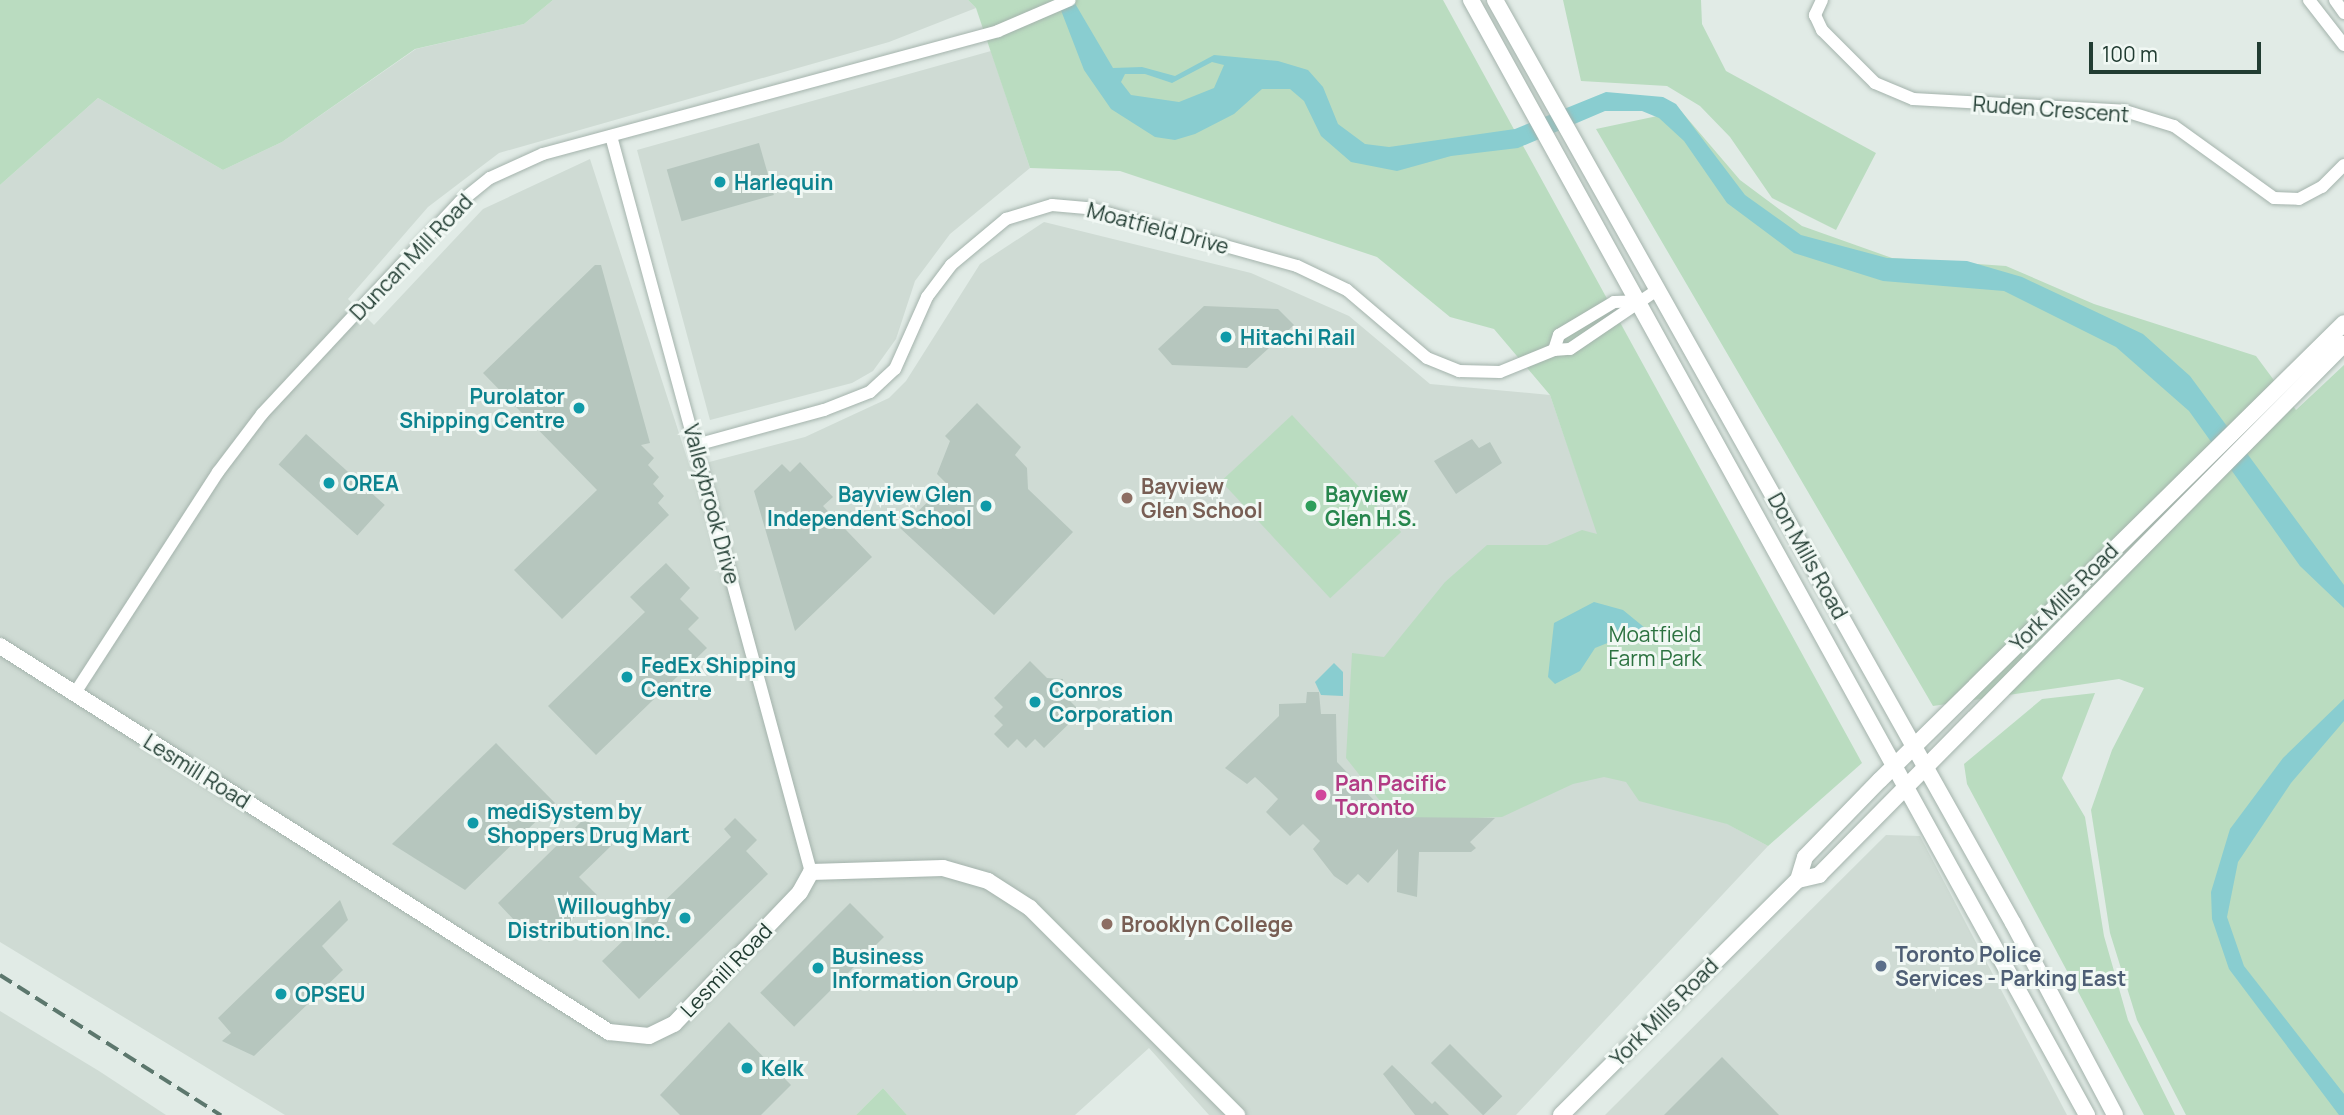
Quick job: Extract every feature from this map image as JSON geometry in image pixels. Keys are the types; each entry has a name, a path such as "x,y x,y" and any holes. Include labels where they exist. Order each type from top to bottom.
{"main road":[{"name":"Don Mills Road","path":"1471,0 2087,1115"},
{"name":"Don Mills Road","path":"1495,0 2027,951 2115,1115"},
{"name":"York Mills Road","path":"1561,1115 1798,880 1805,857 2177,484 2344,323"},
{"name":"York Mills Road","path":"1798,880 1819,875 2344,344"},
{"name":"Lesmill Road","path":"0,646 609,1032 649,1036 674,1024 800,892 811,872"},
{"path":"811,872 943,868 1009,892 1237,1115"},
{"path":"2003,961 2027,951"},
{"path":"2066,1075 2087,1063"}],"street":[{"name":"Duncan Mill Road","path":"75,693 218,471 262,414 460,202 514,163 1018,24 1070,0"},
{"name":"Ruden Crescent","path":"1822,0 1815,15 1822,30 1875,83 1913,99 2125,111 2174,126 2274,198 2299,199 2322,187 2344,165"},
{"path":"2309,0 2344,45"},
{"path":"2335,0 2344,13"},
{"name":"Valleybrook Drive","path":"611,135 811,872"},
{"name":"Moatfield Drive","path":"696,445 824,410 870,392 895,369 927,297 951,265 1006,219 1052,205 1089,208 1322,276 1368,306 1427,358 1449,368 1500,372 1554,350 1570,349 1623,318 1638,301 1657,289"},
{"name":"Moatfield Drive","path":"1554,350 1559,335 1614,302 1638,301"}],"shaded area":[{"path":"553,0 968,0 976,8 889,42 499,153 428,207 348,299 374,325 483,209 590,159 690,467 805,437 889,398 906,381 980,264 1044,222 1251,273 1349,316 1430,384 1550,395 1598,534 1617,764 1768,846 1516,1115 1209,1115 1149,1048 1075,1115 907,1115 883,1088 856,1115 285,1115 0,942 0,185 98,98 223,170 282,142 416,49 524,24"},
{"path":"991,51 1030,168 950,234 915,281 896,339 873,371 852,383 710,420 637,150"},
{"path":"1886,835 1920,836 2067,1115 1605,1115"},
{"path":"0,1011 99,1071 166,1115 0,1115"}],"green space":[{"path":"0,0 553,0 524,24 415,49 282,142 223,170 98,98 0,185"},
{"name":"Moatfield Farm Park","path":"968,0 1443,0 1862,763 1768,846 1727,824 1639,801 1626,782 1604,777 1573,784 1502,817 1396,821 1346,758 1352,653 1384,657 1445,582 1487,545 1547,545 1582,530 1597,534 1550,395 1494,329 1450,317 1377,257 1120,171 1030,168 976,8"},
{"path":"1563,0 1701,0 1702,24 1726,71 1876,153 1836,230 1772,198 1730,137 1700,106 1667,86 1581,81"},
{"path":"1681,111 1740,180 1802,226 1892,258 2006,266 2094,304 2256,356 2296,410 2344,365 2344,1115 2186,1115 2137,1020 2110,933 2091,810 2112,750 2144,688 2119,679 1933,706 1596,129"},
{"name":"Bayview Glen H.S.","path":"1292,415 1401,532 1330,598 1221,481"},
{"path":"2095,693 2062,778 2085,817 2104,936 2128,1020 2175,1115 2144,1115 1967,784 1964,764 2042,699"},
{"path":"883,1088 907,1115 856,1115"}],"water":[{"path":"1057,0 1073,0 1113,68 1142,67 1175,76 1214,55 1278,61 1308,70 1323,87 1338,124 1365,144 1389,147 1515,129 1606,92 1663,97 1676,104 1745,195 1801,235 1887,258 1967,261 2022,277 2143,334 2190,376 2344,585 2344,608 2300,566 2189,411 2116,347 2004,291 1883,281 1794,253 1727,203 1684,141 1659,118 1642,111 1605,111 1518,148 1451,156 1397,171 1351,162 1321,136 1304,101 1290,89 1262,89 1234,114 1195,134 1175,140 1155,137 1111,109 1084,70","holes":["1212,62 1224,65 1214,88 1179,102 1131,95 1121,82 1125,74 1145,74 1172,83"]},
{"path":"1594,602 1623,610 1645,628 1595,648 1580,671 1555,684 1548,677 1554,623"},
{"path":"1334,663 1343,672 1343,696 1321,695 1315,682"},
{"path":"2344,699 2344,721 2291,783 2238,862 2227,917 2244,966 2344,1094 2344,1115 2339,1115 2229,969 2212,919 2211,892 2230,829 2283,758"}],"building":[{"name":"Harlequin","path":"759,143 774,195 682,221 667,169"},
{"name":"Purolator Shipping Centre","path":"595,265 601,265 650,443 641,445 654,458 648,465 659,477 653,484 664,496 658,503 669,515 562,619 514,570 597,490 483,373"},
{"name":"Hitachi Rail","path":"1204,306 1278,309 1294,325 1247,368 1172,365 1158,349"},
{"name":"Bayview Glen Independent School","path":"977,403 1021,447 1015,455 1027,468 1028,489 1073,532 994,615 900,528 947,484 937,474 950,441 945,436"},
{"name":"OREA","path":"306,434 385,505 357,535 279,464"},
{"path":"1472,439 1479,448 1490,442 1502,463 1456,494 1434,461"},
{"path":"800,462 833,497 823,506 872,557 795,631 754,491 782,464 790,472"},
{"name":"FedEx Shipping Centre","path":"666,563 690,588 680,599 699,618 688,629 707,648 596,755 548,706 645,612 630,597"},
{"name":"Conros Corporation","path":"1030,661 1047,678 1063,679 1064,695 1081,712 1044,748 1035,739 1026,748 1017,739 1008,748 994,734 1003,725 994,716 1003,707 994,698"},
{"name":"Pan Pacific Toronto","path":"1307,692 1319,692 1321,714 1336,714 1337,762 1390,817 1495,818 1470,842 1476,848 1471,852 1419,852 1417,897 1397,892 1398,849 1368,883 1358,874 1347,885 1334,876 1313,849 1320,841 1303,824 1290,836 1266,812 1278,799 1269,790 1255,777 1247,784 1225,768 1279,716 1279,704 1306,703"},
{"name":"mediSystem by Shoppers Drug Mart","path":"496,743 555,803 465,890 392,844"},
{"path":"585,818 612,845 579,877 597,895 549,942 526,918 515,921 498,903"},
{"name":"Willoughby Distribution Inc.","path":"735,818 757,840 746,851 768,874 639,999 602,961 731,837 724,829"},
{"name":"OPSEU","path":"340,900 348,920 322,946 343,970 254,1056 222,1041 231,1033 218,1018"},
{"name":"Business Information Group","path":"850,903 884,937 794,1027 760,993"},
{"name":"Kelk","path":"729,1022 791,1085 761,1115 680,1115 660,1095"},
{"path":"1450,1044 1502,1096 1483,1115 1431,1063"},
{"path":"1722,1057 1779,1115 1664,1115"},
{"path":"1392,1065 1432,1104 1435,1101 1449,1115 1415,1115 1383,1074"}],"railway":[{"path":"0,975 221,1115"}],"place":[{"name":"Harlequin","path":"720,182"},
{"name":"Hitachi Rail","path":"1226,337"},
{"name":"Purolator Shipping Centre","path":"579,408"},
{"name":"OREA","path":"329,483"},
{"name":"Bayview Glen School","path":"1127,498"},
{"name":"Bayview Glen Independent School","path":"986,506"},
{"name":"Bayview Glen H.S.","path":"1311,506"},
{"name":"FedEx Shipping Centre","path":"627,677"},
{"name":"Conros Corporation","path":"1035,702"},
{"name":"Pan Pacific Toronto","path":"1321,795"},
{"name":"mediSystem by Shoppers Drug Mart","path":"473,823"},
{"name":"Willoughby Distribution Inc.","path":"685,918"},
{"name":"Brooklyn College","path":"1107,924"},
{"name":"Toronto Police Services - Parking East","path":"1881,966"},
{"name":"Business Information Group","path":"818,968"},
{"name":"OPSEU","path":"281,994"},
{"name":"Kelk","path":"747,1068"}]}
